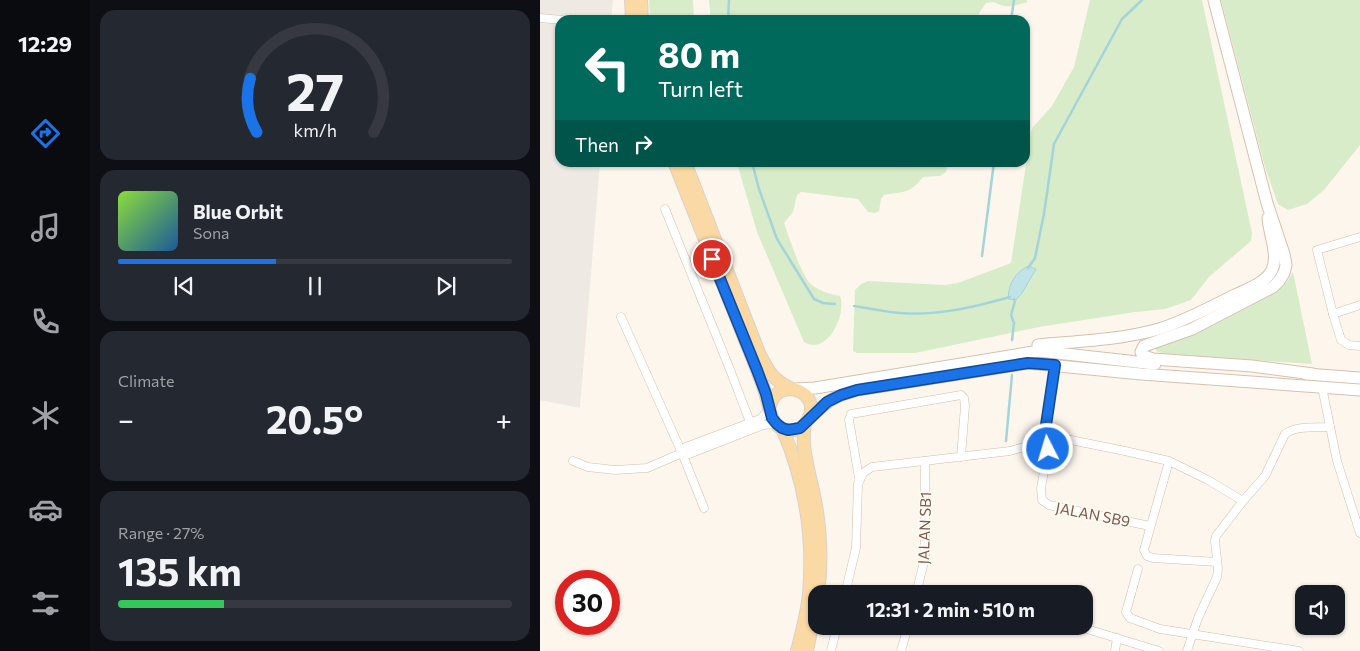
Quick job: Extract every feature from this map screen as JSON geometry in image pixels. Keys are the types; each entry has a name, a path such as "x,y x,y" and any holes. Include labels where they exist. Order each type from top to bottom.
{"main road":[{"path":"641,0 642,15"},
{"path":"933,368 980,354 1027,346 1116,338 1160,329 1254,285 1271,272 1274,256 1268,227 1266,203 1214,0"},
{"path":"676,167 757,370 772,418 780,426 794,456 803,493 810,547 809,596 797,651"},
{"path":"687,167 759,353 773,377 779,383 806,396 810,401 811,407 803,439 819,524 818,585"},
{"path":"1266,203 1276,225 1286,265 1279,281 1261,294 1192,329 1144,346 1141,352 1144,356 1153,359 1252,366 1313,374"},
{"path":"769,410 770,403 778,392 816,388 1039,351 1142,363 1360,378"},
{"path":"780,426 794,430 807,422 827,402 857,390 1028,363 1158,376 1360,390"},
{"path":"807,651 810,635"}],"street":[{"path":"540,18 555,19"},
{"path":"665,209 730,367 750,422"},
{"path":"1360,237 1317,250 1341,340 1349,345 1360,346"},
{"path":"1333,314 1360,305"},
{"path":"621,317 682,453 704,508"},
{"path":"1046,436 1047,416 1055,365"},
{"path":"1322,387 1337,461 1360,533"},
{"path":"847,585 856,548 859,478 849,420 851,414 961,395 964,398 965,406 961,457"},
{"path":"682,453 686,447 760,419 769,410"},
{"path":"573,461 588,467 616,470 647,468 682,453 689,454 763,425 780,426"},
{"path":"1188,651 1192,634 1215,584 1218,569 1215,547 1216,536 1265,476 1285,434 1297,428 1330,427"},
{"path":"859,478 872,467 1010,451 1024,447 1046,436 1169,461 1202,477 1243,501"},
{"name":"JALAN SB9","path":"1046,436 1048,456 1041,495 1045,504 1150,526"},
{"name":"JALAN SB1","path":"918,585 925,558 925,461"},
{"path":"1169,461 1144,550 1150,557 1217,562"},
{"path":"1138,569 1126,612 1130,618 1160,629 1299,651"},
{"path":"1093,631 1159,651"},
{"path":"831,651 835,635"},
{"path":"902,651 906,635"},
{"path":"1114,651 1117,638"}],"shaded area":[{"path":"540,0 613,0 612,15 555,15 555,167 600,167 580,408 540,400"}],"green space":[{"path":"649,0 693,0 694,15 650,15"},
{"path":"709,0 1027,0 1027,2 1010,6 1002,6 994,2 986,3 978,15 710,15"},
{"path":"1090,0 1202,0 1252,233 1251,241 1209,277 1191,300 1165,309 1039,327 915,353 857,353 853,351 855,290 861,284 868,281 945,285 958,283 1011,263 1026,167 1030,167 1031,132 1033,127 1052,106 1074,67"},
{"path":"1221,0 1360,0 1360,145 1324,190 1307,204 1288,210 1278,204 1265,167"},
{"path":"738,167 947,167 946,172 940,176 923,177 910,190 884,195 881,199 879,211 875,213 868,212 858,199 801,192 797,195 793,212 784,223 803,273 817,289 840,296 841,313 838,323 827,339 820,343 812,345 804,342 757,232"},
{"path":"1293,272 1312,364 1165,354 1156,351 1156,348 1194,332 1276,291 1286,283"}],"water":[{"path":"1028,266 1036,269 1022,293 1016,300 1008,299 1013,280 1019,272"}],"waterway":[{"path":"728,15 729,0"},
{"path":"1012,15 1014,0"},
{"path":"1028,268 1035,258 1044,214 1054,144 1122,19 1142,0"},
{"path":"753,167 777,239 814,299 823,303 835,304"},
{"path":"982,256 993,167"},
{"path":"854,306 914,314 942,312 1010,297"},
{"path":"1012,340 1014,323 1011,315 1014,299"},
{"path":"1006,441 1012,375"}],"route":[{"path":"712,259 757,370 772,418 782,428 794,430 800,428 827,402 857,390 1028,363 1055,365 1046,425 1048,449"}]}
